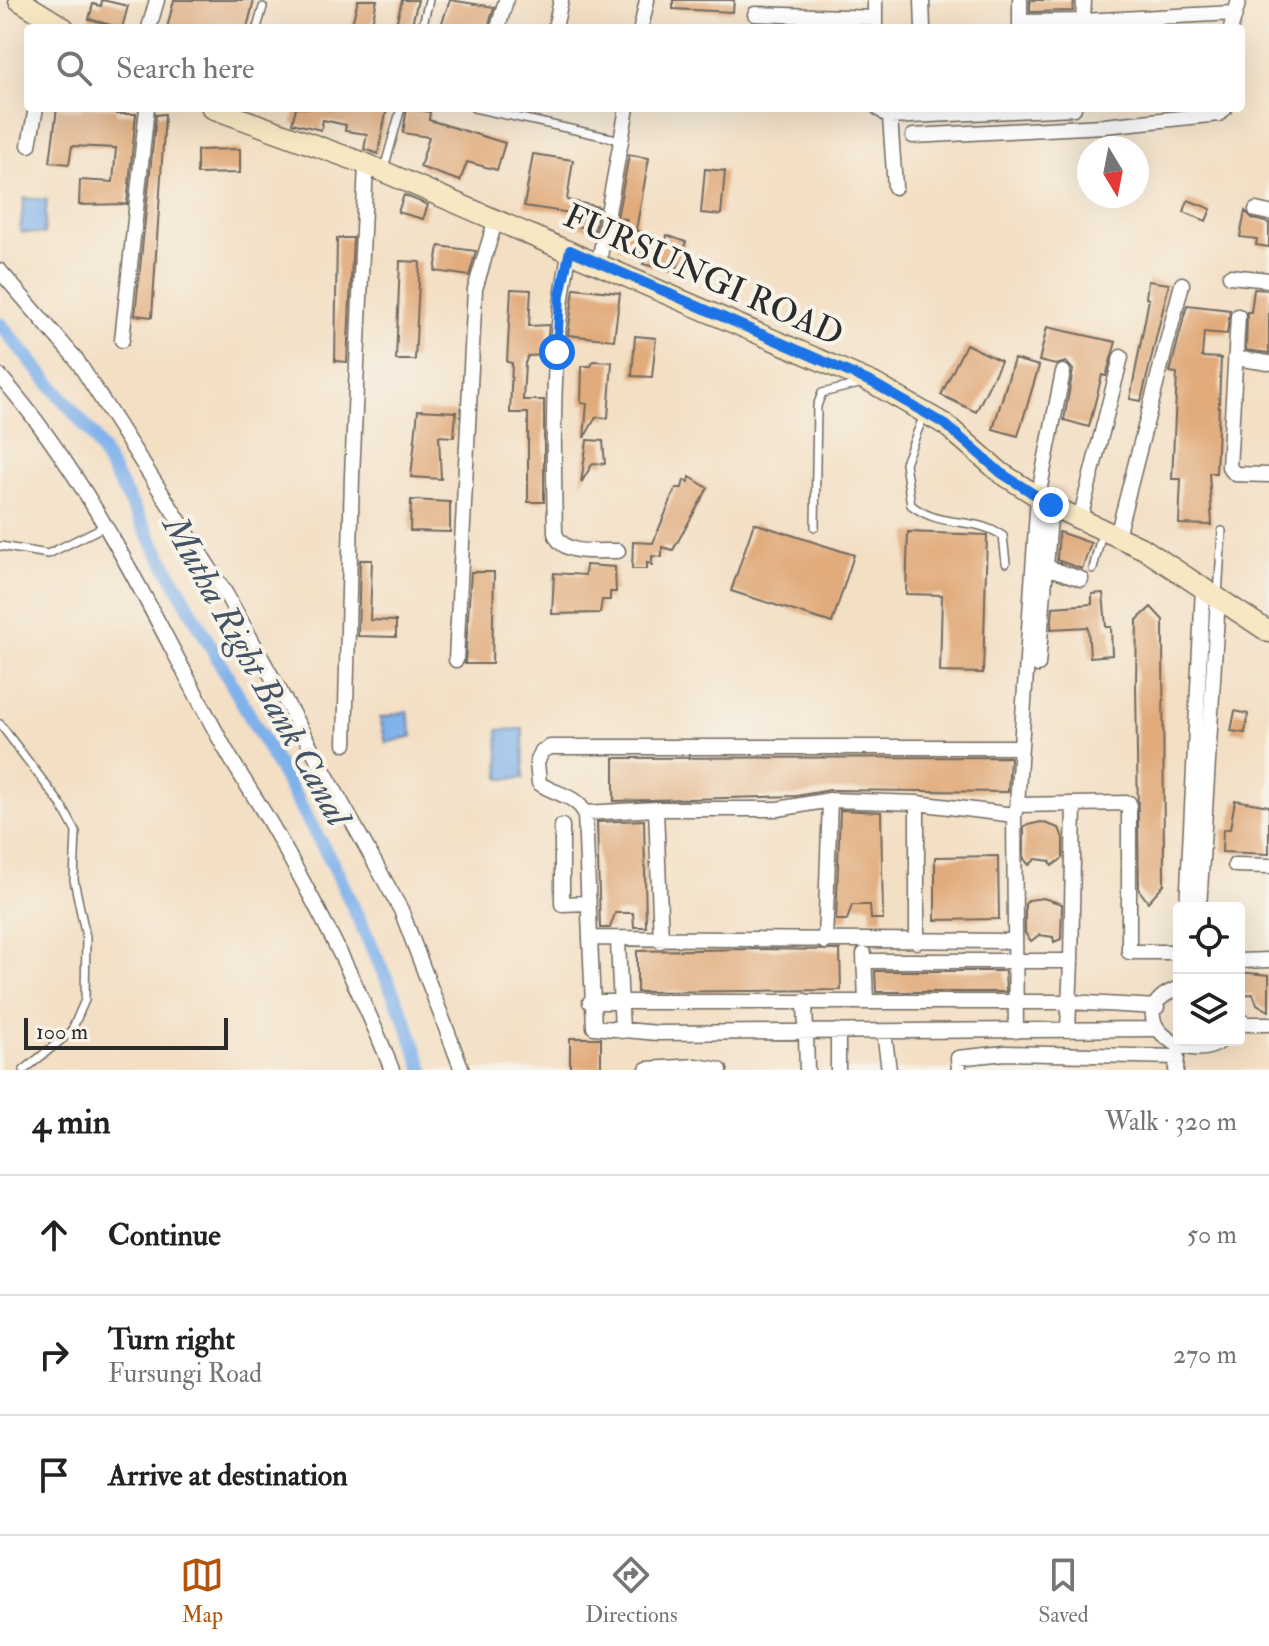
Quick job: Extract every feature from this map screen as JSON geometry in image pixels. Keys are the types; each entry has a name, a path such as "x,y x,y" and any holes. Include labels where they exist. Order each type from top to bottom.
{"street":[{"path":"19,0 54,24"},
{"path":"150,24 157,0"},
{"path":"499,24 506,0"},
{"path":"556,24 561,0"},
{"path":"642,24 647,0"},
{"path":"755,14 875,23 875,0"},
{"path":"922,0 923,24"},
{"path":"1020,0 1020,24"},
{"path":"1084,0 1083,24 1234,14"},
{"path":"29,145 35,112"},
{"path":"122,340 147,112"},
{"name":"FURSUNGI ROAD","path":"230,112 375,167 873,383 925,413 1045,501 1144,549 1269,632"},
{"path":"599,262 626,112"},
{"path":"884,112 895,187"},
{"path":"913,136 1104,126 1221,112"},
{"path":"345,744 352,476 375,167"},
{"path":"456,660 475,289 496,219"},
{"path":"570,250 560,295 555,533 558,543 567,549 618,551"},
{"path":"0,271 76,359 226,594 401,910 462,1070"},
{"path":"1230,276 1269,280"},
{"path":"1110,533 1182,284"},
{"path":"1238,316 1229,467 1235,474 1269,475"},
{"path":"1080,519 1121,357"},
{"path":"1235,358 1269,363"},
{"path":"1016,1031 1015,810 1045,501 1063,372"},
{"path":"0,376 67,463 105,526 227,753 271,825 351,971 392,1070"},
{"path":"1038,665 1045,501"},
{"path":"1044,566 1087,574"},
{"path":"1187,902 1211,593"},
{"path":"1199,902 1211,593"},
{"path":"1021,747 550,747 542,751 537,763 539,783 549,791 569,797 585,813 590,1002 594,1027 622,1031 884,1032 1154,1029"},
{"path":"585,813 656,809 778,809 830,800 1015,810 1129,803 1129,952 1173,952"},
{"path":"825,942 830,800"},
{"path":"917,803 917,942"},
{"path":"1068,1030 1074,804"},
{"path":"656,809 661,941"},
{"path":"562,826 562,904 587,903"},
{"path":"1235,865 1269,866"},
{"path":"590,938 618,941 1014,941"},
{"path":"618,941 622,1031"},
{"path":"865,942 866,1001"},
{"path":"1245,961 1269,960"},
{"path":"864,961 1071,961"},
{"path":"1173,991 1163,997 1157,1007 1154,1029 1161,1046 1176,1064"},
{"path":"805,1001 807,1070"},
{"path":"590,1002 1069,1002 1157,1007"},
{"path":"1245,1027 1269,1024"},
{"path":"1245,1027 1269,1032"},
{"path":"838,1031 838,1070"},
{"path":"957,1031 958,1064 1005,1053 1176,1064 1201,1058 1212,1053 1217,1046"},
{"path":"884,1032 889,1070"},
{"path":"647,1069 697,1066 720,1070"}],"lane":[{"path":"423,24 429,0"},
{"path":"258,24 263,7"},
{"path":"375,167 399,112"},
{"path":"492,112 621,140"},
{"path":"815,527 817,406 822,393 836,387 873,383"},
{"path":"925,413 905,463 911,505 929,519 986,524 1003,536 1006,563"},
{"path":"0,546 48,554 105,526"},
{"path":"1211,593 1222,531"},
{"path":"1087,574 1110,533"},
{"path":"0,724 62,806 76,832 74,880 86,937 85,1000 71,1032 24,1070"}],"water":[{"path":"24,198 47,200 44,234 20,232"},
{"path":"407,711 413,736 386,743 380,718"},
{"path":"523,729 524,778 500,779 498,730"}],"building":[{"path":"102,0 128,6 123,24 89,19 93,4 101,6"},
{"path":"174,0 254,0 248,24 168,24"},
{"path":"358,0 377,0 372,24 352,24"},
{"path":"402,0 418,0 412,24 396,24"},
{"path":"450,0 494,7 489,24 441,24"},
{"path":"673,0 734,0 733,12 673,9"},
{"path":"1030,0 1074,0 1073,11 1030,12"},
{"path":"56,112 136,114 127,204 79,205 80,180 113,182 116,148 72,146 69,164 50,162"},
{"path":"295,112 386,112 378,154 364,149 367,134 345,131 346,125 323,120 321,130 292,123"},
{"path":"406,112 430,112 429,120 505,143 497,170 467,162 460,181 420,167 429,137 403,133"},
{"path":"165,114 152,317 135,315 156,115"},
{"path":"240,149 240,173 197,174 197,150"},
{"path":"533,154 573,160 567,200 599,207 595,230 568,224 571,213 524,206"},
{"path":"629,155 649,158 636,230 666,241 667,235 686,242 675,272 643,264 646,257 616,246 627,219 617,218"},
{"path":"705,169 725,171 721,215 701,213"},
{"path":"404,195 428,205 423,219 398,212"},
{"path":"1188,200 1211,209 1206,221 1184,212"},
{"path":"1245,211 1253,219 1269,223 1269,247 1256,245 1257,239 1240,237"},
{"path":"337,238 353,238 347,362 335,361"},
{"path":"439,246 476,251 469,276 435,271"},
{"path":"400,261 420,262 415,360 396,360"},
{"path":"1148,281 1169,284 1141,401 1130,399 1149,299 1146,298"},
{"path":"574,288 620,293 614,340 568,335"},
{"path":"511,289 531,290 529,326 549,325 546,355 528,356 525,363 523,400 544,400 544,502 528,502 528,413 510,413 512,363 507,362"},
{"path":"1254,289 1269,290 1269,353 1246,350 1247,312 1251,312"},
{"path":"1187,305 1230,310 1227,334 1204,332 1202,357 1221,358 1216,473 1209,473 1212,525 1179,524 1181,479 1172,479 1177,373 1170,372"},
{"path":"1047,327 1116,342 1106,376 1102,375 1089,427 1064,420 1073,370 1066,362 1056,365 1039,361"},
{"path":"635,336 656,338 652,377 632,376"},
{"path":"966,344 1001,361 976,412 941,395"},
{"path":"1014,359 1039,366 1018,436 993,429"},
{"path":"593,361 612,362 608,418 596,417 584,438 587,404 581,403 582,366 591,366"},
{"path":"418,410 456,412 454,437 439,436 441,479 411,477"},
{"path":"587,440 603,441 605,464 593,463 581,483"},
{"path":"690,477 708,488 673,550 662,547 662,557 652,556 652,565 647,562 647,569 632,569 633,542 653,543 676,488 682,488 684,480 689,482"},
{"path":"411,500 450,502 450,532 410,531"},
{"path":"754,523 854,555 832,623 731,591"},
{"path":"908,532 987,535 983,673 940,672 942,595 906,594"},
{"path":"1059,532 1091,543 1082,569 1057,560"},
{"path":"360,560 372,560 370,620 396,621 396,637 358,636"},
{"path":"586,565 615,567 616,592 610,592 610,600 602,600 600,613 552,614 554,573 585,575"},
{"path":"471,572 494,572 492,664 465,664"},
{"path":"1103,593 1106,627 1111,627 1112,655 1090,657 1088,627 1051,629 1053,607 1092,604 1092,594"},
{"path":"1151,607 1163,620 1164,884 1148,902 1139,890 1136,684 1137,620"},
{"path":"1235,711 1248,714 1245,733 1231,731"},
{"path":"1010,757 1008,792 830,790 796,796 614,801 614,758"},
{"path":"1235,800 1269,806 1269,854 1222,852 1223,829 1230,829"},
{"path":"840,810 881,812 883,919 871,919 870,905 852,905 847,920 836,920"},
{"path":"644,820 646,927 634,927 633,913 615,913 610,928 600,928 597,822"},
{"path":"1041,822 1059,828 1063,838 1063,858 1052,866 1050,861 1036,859 1029,865 1024,859 1024,826"},
{"path":"998,856 999,919 935,920 935,857"},
{"path":"1043,898 1062,904 1061,939 1054,942 1053,937 1039,935 1031,941 1025,933 1025,904 1029,900"},
{"path":"840,950 841,990 637,992 637,951"},
{"path":"875,971 1005,971 1006,992 876,992"},
{"path":"1245,973 1269,975 1269,1011 1257,1004 1253,994 1245,995"},
{"path":"570,1038 601,1038 601,1068 570,1069"}],"waterway":[{"name":"Mutha Right Bank Canal","path":"0,324 92,434 335,868 405,1019 423,1070"}],"route":[{"path":"557,352 560,295 570,250 873,383 946,425 1001,473 1051,505"}]}
